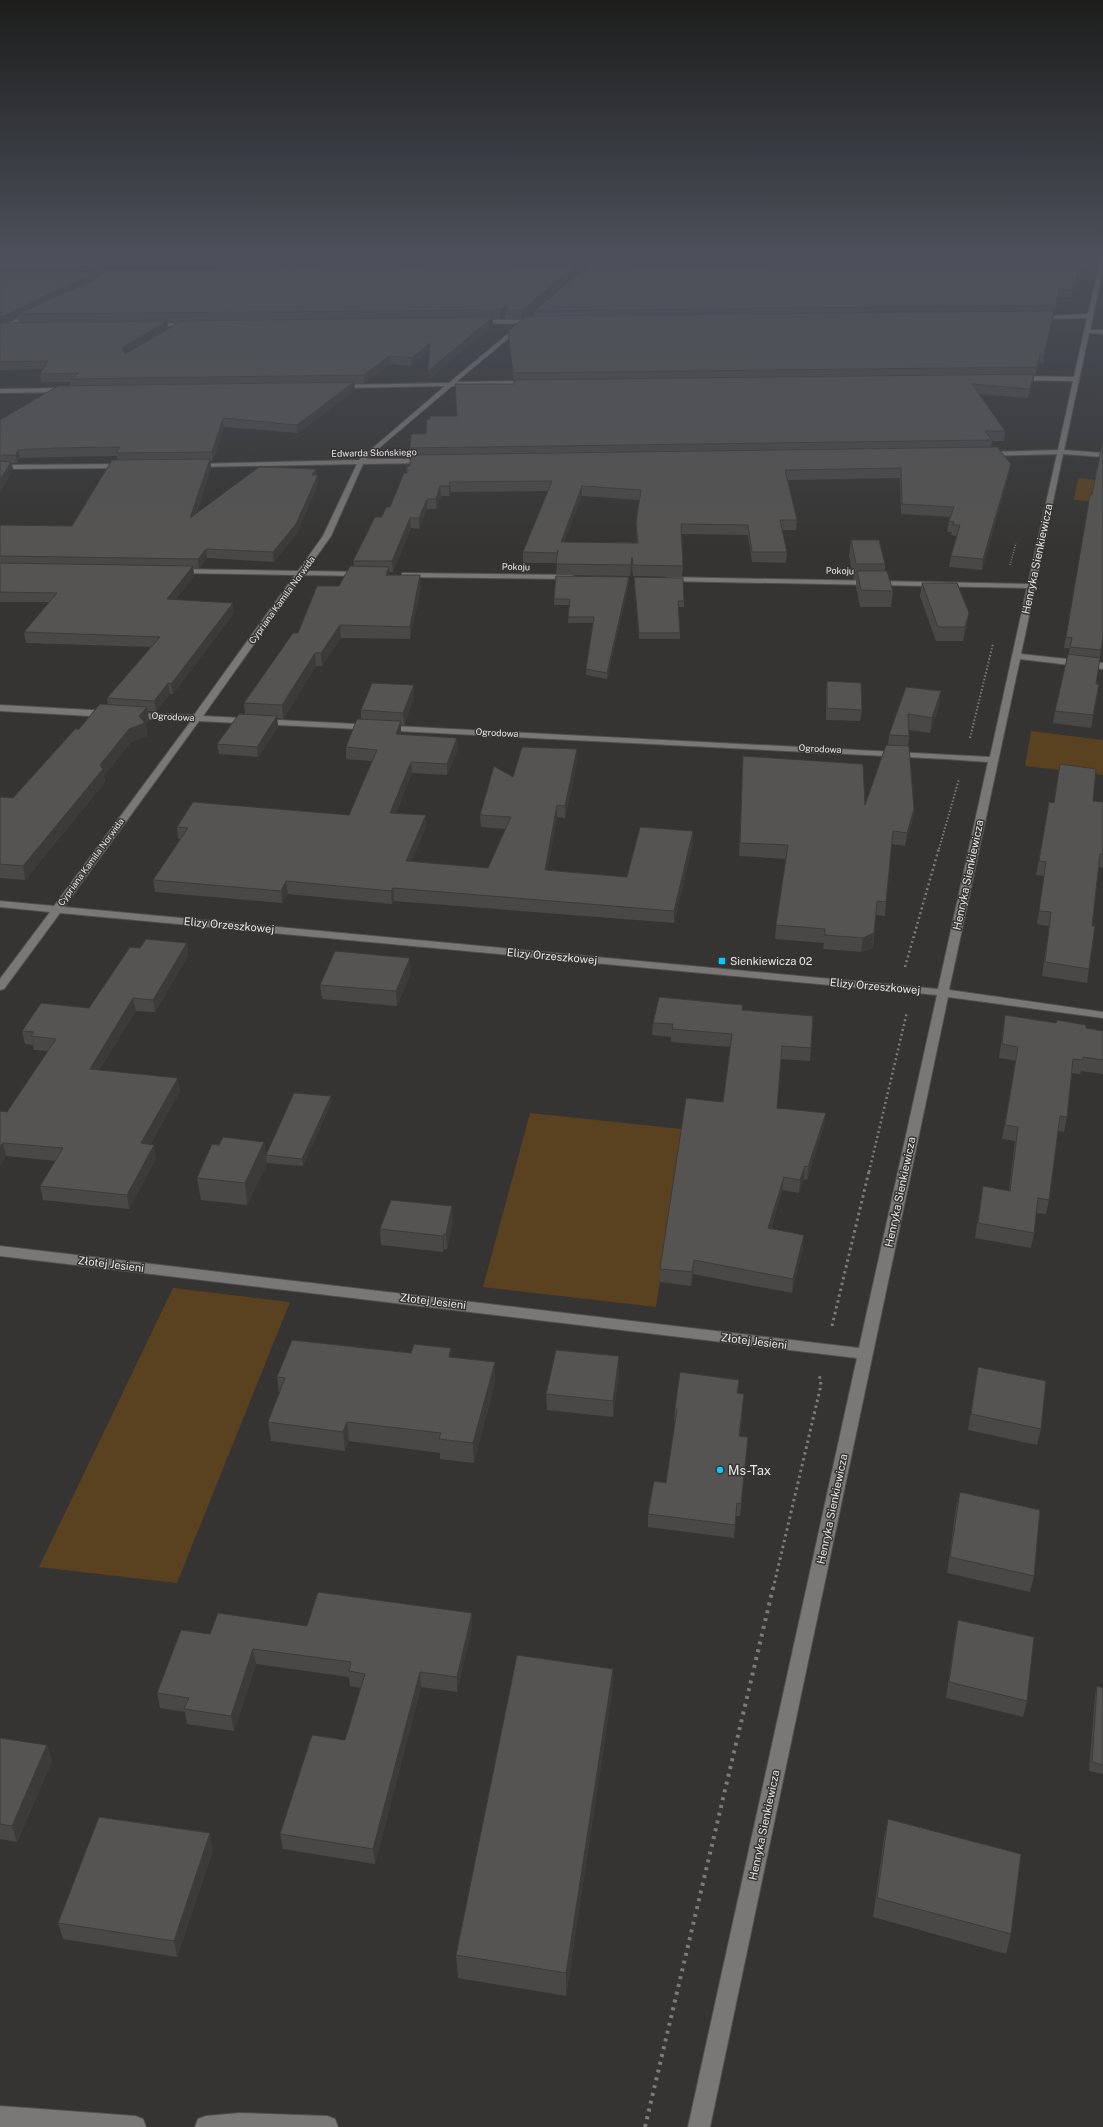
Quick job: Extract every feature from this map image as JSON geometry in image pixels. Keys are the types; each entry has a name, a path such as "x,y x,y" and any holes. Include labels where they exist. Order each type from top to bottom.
{"street":[{"name":"Cypriana Kamila Norwida","path":"0,987 302,573 330,531 360,463 369,452 485,354"},
{"name":"Henryka Sienkiewicza","path":"699,2127 942,992 1082,354"},
{"path":"1012,378 1077,379"},
{"path":"332,386 533,383"},
{"path":"0,391 72,390"},
{"path":"976,454 1060,453 1103,455"},
{"name":"Edwarda Słońskiego","path":"190,465 429,461"},
{"path":"0,467 134,466"},
{"path":"168,571 371,574"},
{"name":"Pokoju","path":"394,575 578,578"},
{"name":"Pokoju","path":"657,579 1032,586"},
{"path":"1016,656 1103,666"},
{"name":"Ogrodowa","path":"0,708 945,756 993,760"},
{"name":"Elizy Orzeszkowej","path":"0,904 942,992 1103,1015"},
{"name":"Złotej Jesieni","path":"0,1251 865,1354"},
{"path":"0,2117 135,2127"},
{"path":"206,2127 240,2124 327,2127"}],"path":[{"path":"968,743 994,643"},
{"path":"903,974 959,777"},
{"path":"832,1328 907,1015 905,1008"},
{"path":"645,2127 822,1386 819,1367"}],"shaded area":[{"path":"1078,478 1103,481 1103,502 1074,500"},
{"path":"1031,731 1103,740 1103,775 1025,766"},
{"path":"530,1113 682,1129 656,1307 483,1287"},
{"path":"173,1288 290,1302 177,1583 39,1567"}],"building":[{"path":"0,354 416,354 411,358 389,356 364,375 70,379 79,373 40,374 48,361 0,362"},
{"path":"429,354 448,354 428,371"},
{"path":"511,354 1040,354 1037,367 513,373"},
{"path":"1034,374 1030,389 972,384 1005,431 985,431 992,440 410,448 411,434 426,434 427,419 430,419 430,416 457,416 455,384 514,384 514,380"},
{"path":"354,382 297,425 223,418 212,452 116,453 120,447 18,450 16,455 0,455 0,420 58,386"},
{"path":"997,447 1011,464 983,559 951,556 960,525 953,525 954,522 949,521 954,507 902,504 901,468 785,470 797,520 780,520 787,552 752,552 748,525 681,524 683,566 633,565 632,557 631,565 556,564 558,550 557,553 523,552 552,481 450,482 449,486 440,486 436,499 427,499 419,518 410,518 392,561 353,561 375,517 382,517 386,507 390,507 404,473 407,473 407,466 410,466 410,455","holes":["582,486 641,490 636,522 638,543 561,542"]},
{"path":"1101,449 1103,449 1103,636 1101,650 1070,647 1072,638 1066,637 1090,495 1092,495"},
{"path":"210,459 190,518 259,467 316,469 312,475 318,475 296,524 273,552 206,549 198,559 0,556 0,525 72,526 112,460"},
{"path":"0,461 11,462 0,480"},
{"path":"851,540 879,540 885,564 856,564"},
{"path":"0,563 193,566 167,599 233,603 171,684 168,683 154,701 107,698 160,637 24,632 57,593 0,592"},
{"path":"350,566 389,567 386,575 420,575 410,627 340,625 321,653 315,653 282,705 244,703 293,633 298,633 317,586 339,586"},
{"path":"857,571 887,571 893,591 861,590"},
{"path":"556,576 629,577 607,673 586,669 594,617 568,617 570,599 554,599"},
{"path":"634,577 683,578 684,601 678,601 680,633 639,633"},
{"path":"922,583 957,583 969,613 965,627 938,627"},
{"path":"1068,654 1100,658 1096,684 1099,684 1093,715 1055,711"},
{"path":"827,681 861,683 862,710 827,708"},
{"path":"372,683 414,685 403,713 361,710"},
{"path":"906,687 941,691 932,718 908,714 909,736 889,735"},
{"path":"100,704 147,707 139,716 145,723 129,729 100,765 103,769 23,866 0,864 0,797 13,798 75,729 79,729"},
{"path":"239,714 277,716 257,747 217,744"},
{"path":"357,719 401,721 396,734 457,738 447,764 411,762 390,813 426,815 406,861 488,868 511,817 480,815 494,766 513,777 522,747 577,749 565,806 557,805 545,870 627,877 640,827 693,831 674,911 393,888 391,891 286,881 281,891 153,880 188,828 177,827 193,802 349,815 377,750 346,747"},
{"path":"886,745 909,746 914,809 907,833 893,831 886,902 877,901 874,933 863,938 825,935 825,929 776,925 788,845 740,843 743,756 863,764 865,805"},
{"path":"1060,764 1096,769 1093,801 1103,802 1103,854 1100,854 1092,926 1095,926 1089,969 1045,962 1051,912 1039,911 1046,862 1039,861 1049,802 1054,803"},
{"path":"146,939 187,943 153,1000 133,998 90,1069 178,1078 141,1143 154,1145 127,1195 40,1186 63,1148 3,1143 0,1147 0,1111 7,1112 56,1039 31,1036 34,1032 22,1031 41,1003 89,1008 130,947 140,948"},
{"path":"335,951 410,958 396,991 320,985"},
{"path":"659,997 743,1005 742,1010 813,1016 811,1048 782,1046 777,1108 826,1113 808,1167 805,1166 800,1180 784,1177 768,1228 804,1235 793,1279 694,1260 692,1272 660,1269 686,1098 723,1102 732,1034 672,1029 673,1024 653,1023"},
{"path":"1005,1015 1056,1023 1057,1020 1086,1025 1086,1028 1103,1031 1103,1060 1083,1057 1083,1060 1073,1059 1067,1117 1060,1116 1049,1200 1038,1198 1034,1233 978,1223 983,1186 1010,1191 1018,1127 1005,1125 1018,1047 1002,1044"},
{"path":"294,1093 331,1096 302,1159 266,1155"},
{"path":"223,1137 264,1142 245,1183 197,1178 212,1144 219,1145"},
{"path":"391,1200 452,1206 446,1234 443,1236 380,1229"},
{"path":"292,1340 411,1353 414,1344 451,1348 449,1357 495,1362 473,1443 439,1439 441,1433 347,1422 343,1432 268,1422 285,1378 277,1377"},
{"path":"556,1350 619,1356 613,1401 546,1394"},
{"path":"978,1367 1046,1381 1041,1429 971,1414"},
{"path":"680,1372 739,1380 737,1393 744,1394 739,1436 748,1437 741,1504 737,1503 735,1525 648,1514 654,1481 666,1483 677,1409 675,1408"},
{"path":"960,1492 1040,1510 1034,1576 950,1557"},
{"path":"318,1592 472,1613 457,1677 420,1672 373,1849 280,1834 312,1735 345,1740 365,1674 349,1671 351,1662 253,1649 231,1716 184,1709 189,1698 157,1693 181,1630 210,1634 218,1613 307,1626"},
{"path":"958,1620 1034,1637 1027,1701 949,1682"},
{"path":"517,1655 613,1669 566,1973 456,1955"},
{"path":"1097,1686 1103,1688 1103,1765 1092,1762"},
{"path":"0,1738 47,1745 12,1826 0,1824"},
{"path":"99,1817 210,1833 174,1941 58,1923"},
{"path":"888,1819 1021,1854 1011,1934 877,1898"}],"place":[{"name":"Sienkiewicza 02","path":"722,961"},
{"name":"Ms-Tax","path":"720,1470"}]}
